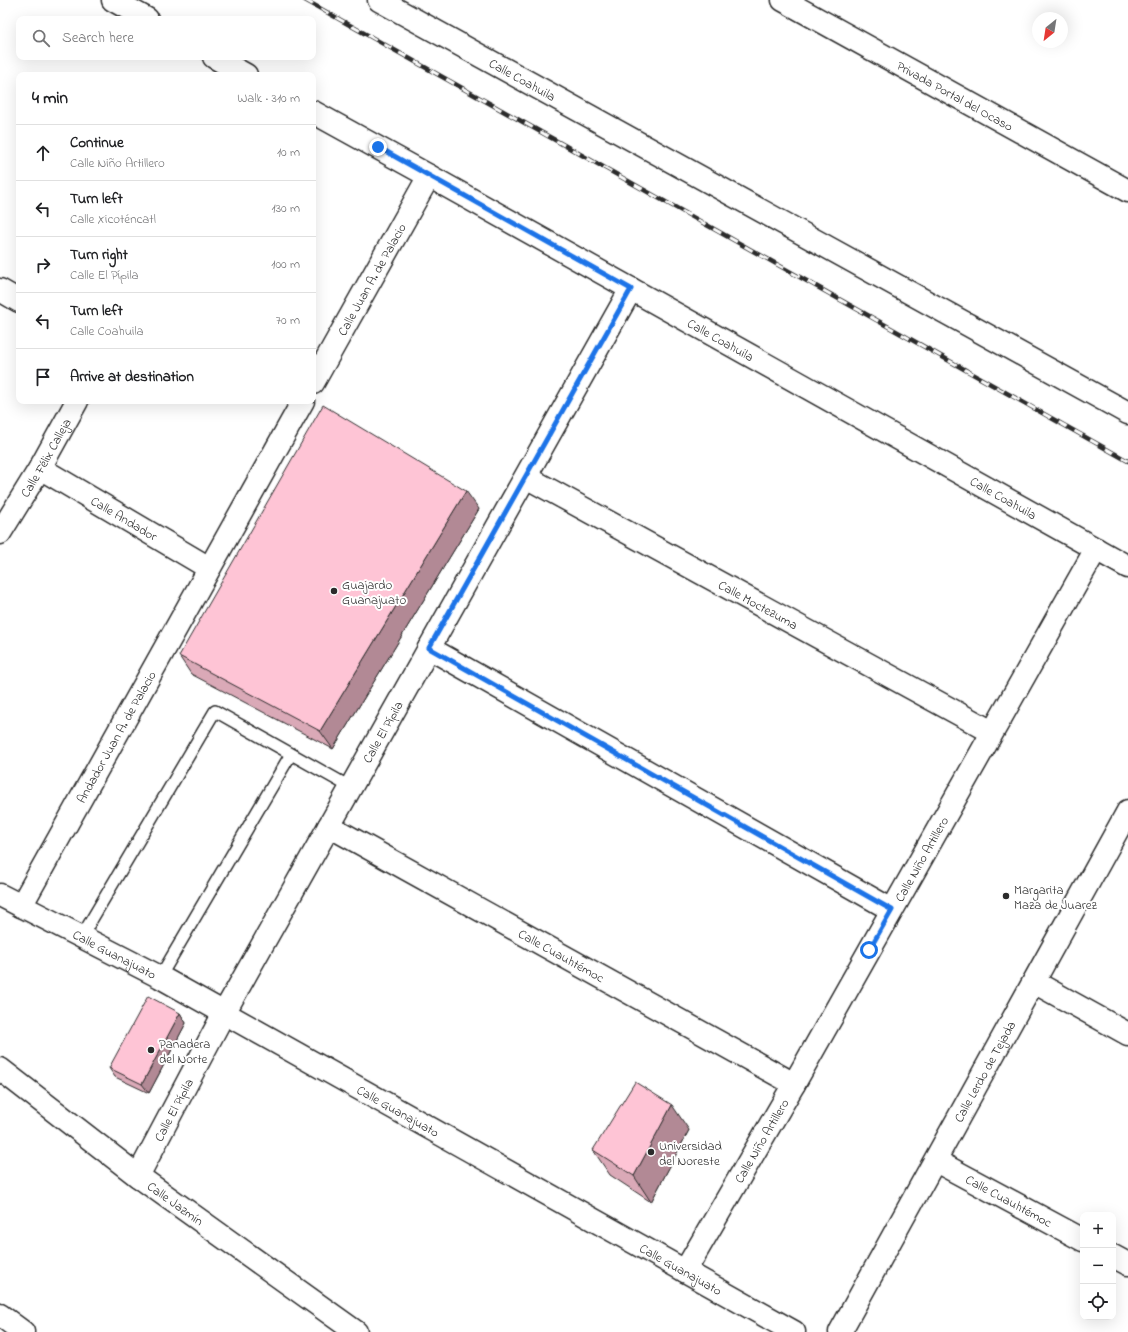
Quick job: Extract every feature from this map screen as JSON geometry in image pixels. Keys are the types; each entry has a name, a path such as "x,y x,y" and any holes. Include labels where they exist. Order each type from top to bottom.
{"street":[{"path":"113,0 142,16"},
{"name":"Calle Coahuila","path":"379,0 1128,413"},
{"name":"Privada Portal del Ocaso","path":"783,0 1128,191"},
{"path":"219,60 241,72"},
{"name":"Calle Coahuila","path":"316,114 1128,567"},
{"name":"Calle Juan A. de Palacio","path":"316,378 429,176"},
{"name":"Calle El Pípila","path":"138,1176 224,1013 631,289"},
{"path":"0,290 16,299"},
{"name":"Calle Félix Calleja","path":"0,533 40,468 74,404"},
{"path":"209,568 301,404"},
{"name":"Calle Andador","path":"40,468 209,568"},
{"name":"Calle Moctezuma","path":"526,477 992,732"},
{"name":"Calle Niño Artillero","path":"685,1271 794,1084 1096,548"},
{"name":"Andador Juan A. de Palacio","path":"21,906 209,568"},
{"path":"429,648 892,910"},
{"name":"Calle Lerdo de Tejada","path":"840,1332 936,1161 1128,811"},
{"name":"Calle Cuauhtémoc","path":"329,826 794,1084"},
{"name":"Calle Guanajuato","path":"0,894 160,977 794,1332"},
{"path":"1034,982 1128,1034"},
{"name":"Calle Jazmín","path":"0,1069 138,1176 356,1332"},
{"name":"Calle Cuauhtémoc","path":"936,1161 1080,1238"},
{"path":"1116,1258 1128,1264"},
{"path":"0,1315 23,1332"}],"lane":[{"path":"82,936 215,711 350,787"},
{"path":"160,977 291,754"}],"building":[{"name":"Guajardo Guanajuato","path":"323,405 466,491 320,731 179,656"},
{"name":"Panadera del Norte","path":"148,996 180,1013 142,1084 109,1068"},
{"path":"635,1082 672,1105 634,1176 593,1150"}],"railway":[{"path":"305,0 1128,461"}],"place":[{"name":"Guajardo Guanajuato","path":"334,591"},
{"name":"Margarita Maza de Juarez","path":"1006,896"},
{"name":"Panadera del Norte","path":"151,1050"},
{"name":"Universidad del Noreste","path":"651,1152"}],"route":[{"path":"378,147 631,289 429,648 892,910 869,950"}]}
